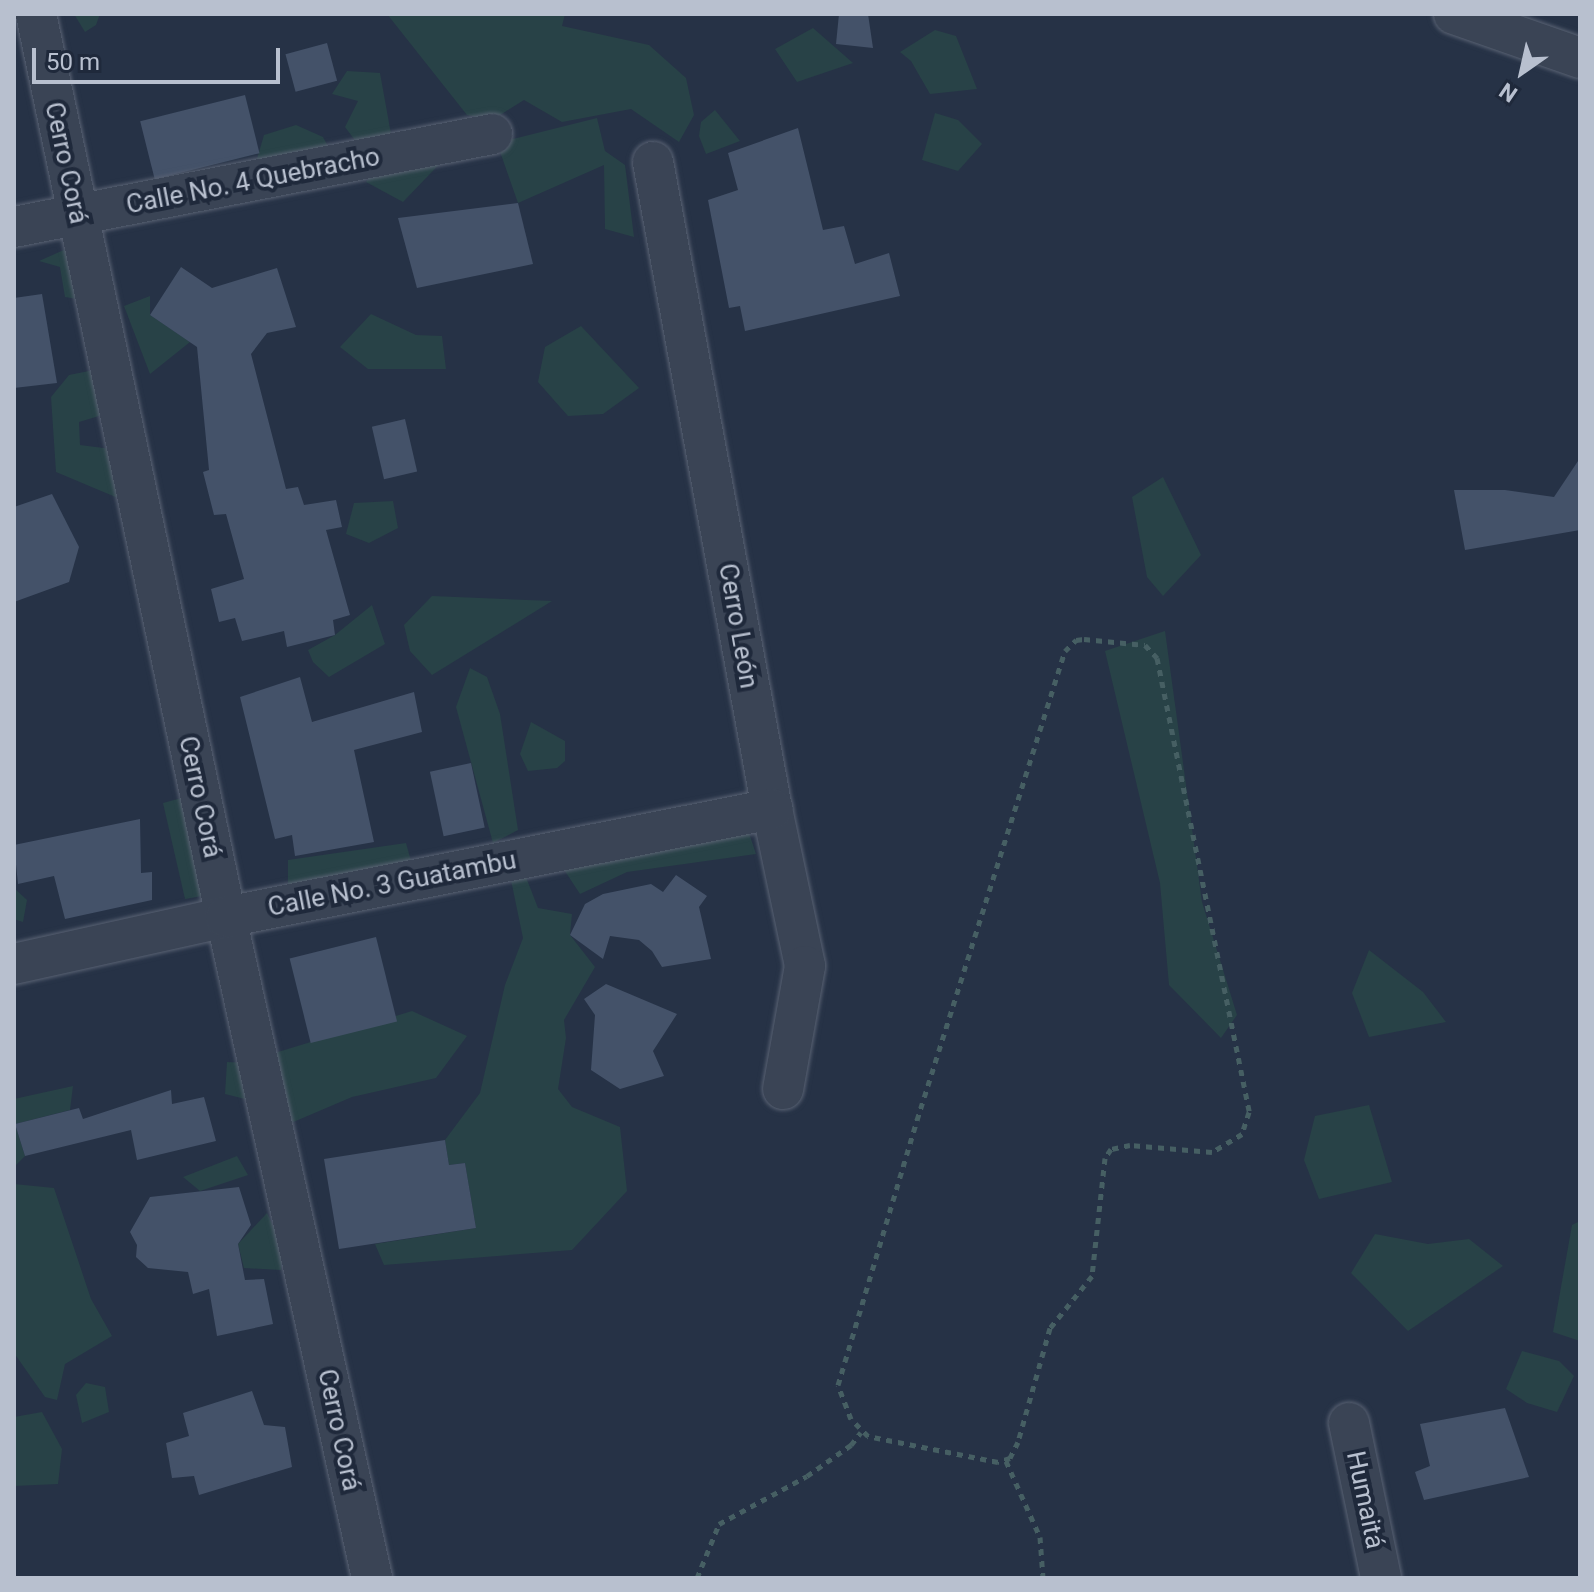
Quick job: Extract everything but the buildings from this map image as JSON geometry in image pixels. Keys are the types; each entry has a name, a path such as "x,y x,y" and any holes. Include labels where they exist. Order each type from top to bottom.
{"street":[{"name":"Cerro Corá","path":"36,14 226,917 372,1578"},
{"path":"1454,14 1580,58"},
{"name":"Calle No. 4 Quebracho","path":"14,227 492,134"},
{"name":"Cerro León","path":"653,162 772,809 805,966 783,1089"},
{"name":"Calle No. 3 Guatambu","path":"14,964 226,917 772,809"},
{"name":"Humaitá","path":"1349,1423 1381,1578"}],"path":[{"path":"1084,639 1145,645 1157,658 1249,1112 1242,1134 1212,1152 1121,1146 1111,1149 1103,1165 1101,1212 1092,1276 1050,1328 1018,1442 1006,1461 886,1442 861,1432 839,1393 840,1372 1065,651 1076,640 1084,639"},
{"path":"697,1578 719,1524 807,1476 851,1445 861,1432"},
{"path":"1006,1461 1040,1537 1043,1578"}],"green space":[{"path":"74,14 100,14 96,25 85,32"},
{"path":"387,14 565,14 562,26 649,45 686,78 694,115 679,142 631,109 562,122 524,100 492,120 467,115"},
{"path":"813,28 853,63 797,82 775,49"},
{"path":"935,30 956,36 977,89 930,94 911,61 900,52"},
{"path":"347,71 380,73 391,134 360,147 345,127 358,101 332,94"},
{"path":"715,110 740,141 706,154 699,136 701,122"},
{"path":"935,113 958,120 982,144 958,171 922,160"},
{"path":"597,118 605,151 625,165 634,237 605,229 604,165 518,203 497,143"},
{"path":"296,125 323,137 333,156 254,169 264,135"},
{"path":"450,153 403,202 366,182 386,157"},
{"path":"66,249 83,300 65,297 60,267 39,261"},
{"path":"150,296 150,315 190,342 150,374 124,306"},
{"path":"371,314 416,335 442,336 446,369 368,369 340,347"},
{"path":"581,326 639,388 603,414 568,416 538,382 545,347"},
{"path":"99,369 117,403 99,416 79,422 80,445 119,450 125,501 56,472 51,397 69,375"},
{"path":"1163,477 1201,555 1163,596 1147,577 1132,497"},
{"path":"393,501 398,528 369,543 346,534 354,503"},
{"path":"432,596 552,601 432,675 410,651 404,625"},
{"path":"372,605 385,644 329,677 313,662 308,650 335,635"},
{"path":"1165,631 1202,902 1237,1015 1221,1038 1169,985 1160,883 1105,651"},
{"path":"470,668 487,677 500,714 518,830 493,843 456,707"},
{"path":"531,722 565,741 565,761 557,768 528,771 520,754"},
{"path":"185,797 202,896 185,899 163,803"},
{"path":"743,815 756,854 627,872 580,894 563,868"},
{"path":"406,843 416,879 288,888 288,860"},
{"path":"524,872 538,908 572,914 570,935 595,967 564,1020 566,1038 558,1089 572,1107 620,1127 627,1191 572,1250 384,1265 375,1244 476,1228 465,1163 449,1165 445,1140 480,1093 505,985 523,938 511,880"},
{"path":"14,888 27,900 23,922 14,919"},
{"path":"1369,950 1423,992 1446,1022 1369,1037 1352,993"},
{"path":"412,1011 467,1036 436,1078 352,1097 284,1126 265,1056"},
{"path":"227,1062 249,1063 257,1102 225,1094"},
{"path":"73,1086 70,1110 15,1124 25,1156 14,1167 14,1099"},
{"path":"1369,1105 1392,1182 1319,1199 1304,1160 1315,1116"},
{"path":"237,1156 248,1175 200,1191 183,1177"},
{"path":"14,1184 54,1188 91,1299 112,1336 65,1364 57,1400 45,1397 14,1353"},
{"path":"267,1213 284,1248 281,1270 244,1268 238,1244"},
{"path":"1580,1221 1580,1341 1553,1332 1572,1225"},
{"path":"1375,1234 1428,1244 1469,1239 1503,1266 1408,1331 1351,1273"},
{"path":"1522,1351 1559,1361 1574,1376 1557,1412 1527,1403 1506,1389"},
{"path":"86,1383 105,1387 109,1412 82,1423 76,1395"},
{"path":"42,1412 62,1449 58,1484 14,1486 14,1417"}]}
